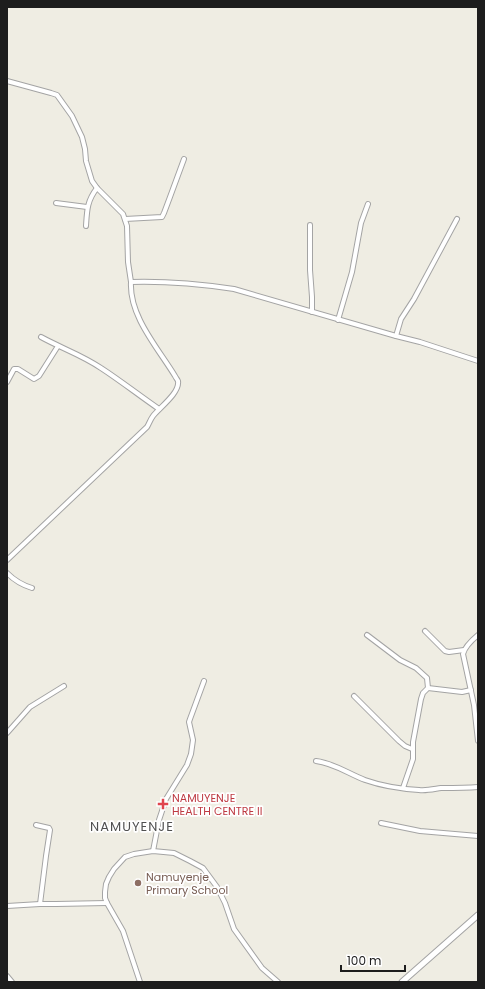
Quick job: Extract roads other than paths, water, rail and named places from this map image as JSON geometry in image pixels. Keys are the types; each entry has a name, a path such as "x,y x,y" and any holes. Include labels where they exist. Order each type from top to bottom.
{"street":[{"path":"7,81 56,95 72,116 82,137 86,161 92,181 120,211 125,219 127,226 128,262 131,282 130,292 141,321 178,382 178,387 175,392 153,415 149,424 7,560"},
{"path":"125,219 162,217 184,159"},
{"path":"86,226 87,207 97,188"},
{"path":"56,203 87,207"},
{"path":"338,320 352,272 361,223 368,204"},
{"path":"396,336 401,319 414,300 457,219"},
{"path":"310,225 312,312"},
{"path":"131,282 173,282 234,289 338,320 420,342 478,361"},
{"path":"41,337 76,353 101,368 159,410"},
{"path":"7,382 14,369 18,369 34,379 39,376 58,346"},
{"path":"7,573 22,585 32,588"},
{"path":"425,631 445,651 449,652 464,650"},
{"path":"367,635 400,660 416,668 427,678 428,688"},
{"path":"478,635 464,650 463,658 474,705 478,741"},
{"path":"153,851 159,820 166,799 187,765 191,754 193,740 189,722 204,681"},
{"path":"7,733 30,707 64,686"},
{"path":"428,688 462,692 471,690"},
{"path":"403,788 412,759 412,749 421,699 423,693 428,688"},
{"path":"354,696 399,741 412,749"},
{"path":"316,761 329,764 377,784 421,790 478,787"},
{"path":"381,823 420,831 478,836"},
{"path":"36,825 49,828 50,830 40,904"},
{"path":"140,982 123,930 107,904 105,898 106,884 114,869 125,856 153,851 174,853 203,868 217,887 225,903 234,929 262,968 278,982"},
{"path":"7,906 40,904 107,904"},
{"path":"402,982 478,915"},
{"path":"7,976 12,982"}],"place":[{"name":"NAMUYENJE HEALTH CENTRE II","path":"163,804"},
{"name":"Namuyenje Primary School","path":"138,883"}],"district":[{"name":"NAMUYENJE","path":"132,826"}]}
